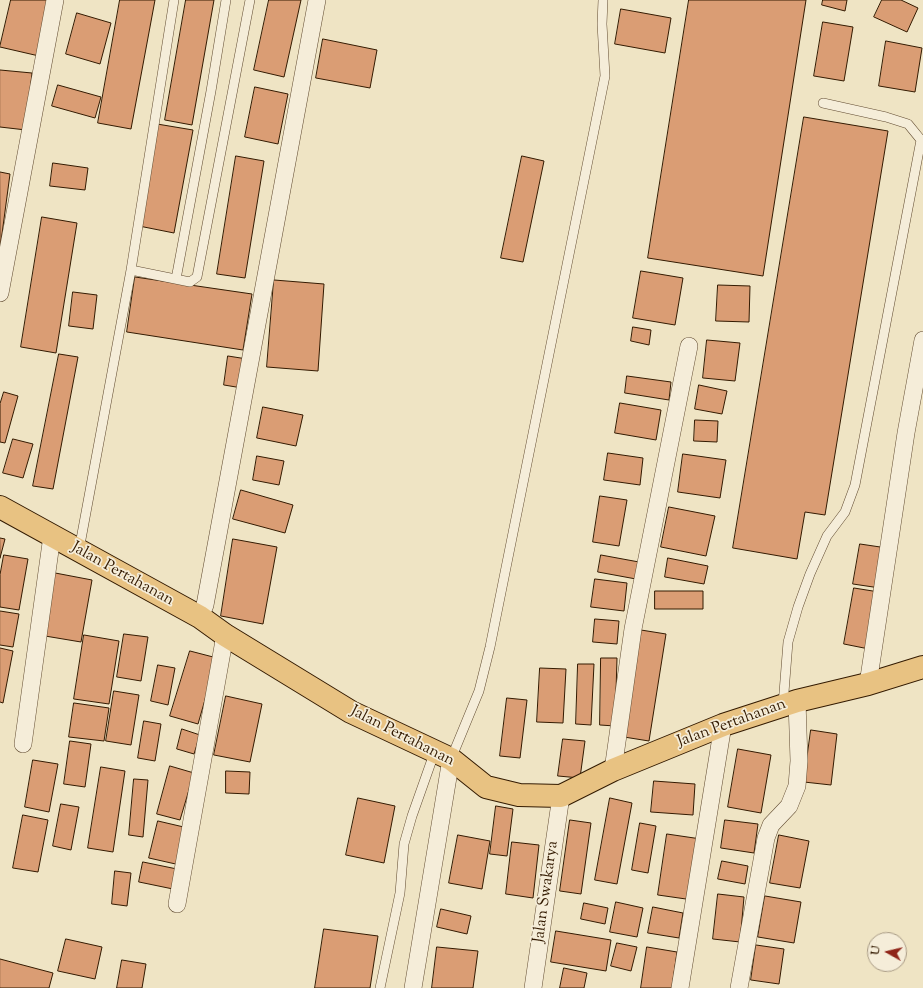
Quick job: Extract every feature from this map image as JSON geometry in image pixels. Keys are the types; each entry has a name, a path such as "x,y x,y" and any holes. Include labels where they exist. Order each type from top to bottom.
{"main road":[{"name":"Jalan Pertahanan","path":"0,507 78,552 200,617 225,635 351,712 443,755 486,787 519,795 561,796 613,770 723,725 790,703 868,684 923,667"}],"street":[{"path":"0,293 55,0"},
{"path":"200,617 205,604 317,0"},
{"path":"868,684 906,433 923,340"},
{"path":"613,770 633,629 689,346"},
{"path":"23,744 52,536"},
{"path":"177,904 225,635"},
{"path":"739,988 766,838 771,825 789,806 797,786 799,761 790,703"},
{"path":"680,988 723,725"},
{"path":"413,988 443,755"},
{"name":"Jalan Swakarya","path":"533,988 561,796"}],"lane":[{"path":"78,552 131,270 174,0"},
{"path":"176,279 211,91 226,0"},
{"path":"131,270 190,282 197,278 250,0"},
{"path":"380,988 400,892 404,844 412,816 443,755 479,691 490,647 605,76 602,24 603,0"},
{"path":"790,703 788,642 810,574 827,536 845,512 855,485 921,140 908,124 886,117 823,103"}],"building":[{"path":"11,0 51,0 39,56 0,47"},
{"path":"120,0 155,0 131,129 98,123"},
{"path":"186,0 214,0 192,125 165,120"},
{"path":"269,0 301,0 284,77 254,70"},
{"path":"689,0 806,0 763,276 648,258"},
{"path":"823,0 847,0 845,11 822,5"},
{"path":"882,0 901,0 918,8 907,32 874,17"},
{"path":"621,9 671,18 665,53 615,44"},
{"path":"77,13 111,23 100,64 66,54"},
{"path":"823,22 853,27 844,81 814,76"},
{"path":"323,39 377,50 370,88 316,78"},
{"path":"886,41 922,48 915,92 879,86"},
{"path":"0,70 32,73 26,130 0,127"},
{"path":"58,85 101,97 95,118 52,106"},
{"path":"255,87 288,94 278,144 245,137"},
{"path":"804,117 888,131 825,515 805,512 797,559 733,548"},
{"path":"157,124 193,130 174,233 139,226"},
{"path":"236,156 264,161 245,278 217,274"},
{"path":"522,156 544,161 523,262 501,258"},
{"path":"53,163 88,168 85,190 50,186"},
{"path":"0,172 10,174 0,249"},
{"path":"42,217 77,223 56,353 21,347"},
{"path":"641,271 683,278 675,325 633,318"},
{"path":"135,277 252,294 243,350 127,332"},
{"path":"274,280 324,284 318,371 267,367"},
{"path":"718,285 750,286 749,322 716,321"},
{"path":"73,292 97,295 93,329 69,326"},
{"path":"633,327 651,330 649,345 631,341"},
{"path":"707,340 740,343 735,381 703,378"},
{"path":"59,354 78,357 53,489 33,486"},
{"path":"228,356 247,359 242,388 224,385"},
{"path":"627,376 671,382 669,400 625,393"},
{"path":"699,385 727,391 722,414 695,409"},
{"path":"4,392 18,396 5,443 0,442 0,404"},
{"path":"620,403 661,410 656,440 615,433"},
{"path":"263,407 303,415 296,446 257,438"},
{"path":"695,420 718,421 717,442 694,441"},
{"path":"13,439 33,444 23,478 3,473"},
{"path":"608,453 643,458 640,485 604,480"},
{"path":"683,454 726,460 720,498 678,492"},
{"path":"257,456 284,461 279,485 253,480"},
{"path":"241,490 293,505 285,533 233,519"},
{"path":"600,496 627,500 619,546 593,542"},
{"path":"669,507 715,516 706,556 661,547"},
{"path":"0,538 5,539 0,558"},
{"path":"233,539 277,547 263,624 221,616"},
{"path":"860,544 887,548 880,588 853,584"},
{"path":"4,555 28,559 19,610 0,607 0,575"},
{"path":"601,555 639,562 636,579 598,572"},
{"path":"668,558 708,566 704,584 665,577"},
{"path":"50,572 92,580 81,642 39,635"},
{"path":"595,579 627,583 624,611 591,607"},
{"path":"854,588 879,592 869,649 844,644"},
{"path":"655,591 703,591 703,609 655,609"},
{"path":"0,611 19,614 13,647 0,645"},
{"path":"595,619 619,621 617,644 593,642"},
{"path":"641,630 666,634 649,741 624,737"},
{"path":"124,634 148,637 141,681 117,677"},
{"path":"84,635 119,641 109,704 74,699"},
{"path":"0,648 13,651 3,703 0,702"},
{"path":"190,651 217,658 198,724 170,716"},
{"path":"601,658 617,658 615,726 600,725"},
{"path":"578,664 594,664 591,725 576,724"},
{"path":"158,665 175,668 168,705 151,701"},
{"path":"540,668 566,669 563,723 537,722"},
{"path":"114,691 139,695 131,745 106,741"},
{"path":"226,696 262,704 250,762 214,755"},
{"path":"507,698 527,700 520,758 500,756"},
{"path":"74,703 109,708 104,741 69,737"},
{"path":"144,721 161,724 155,761 138,758"},
{"path":"182,729 200,735 194,754 177,749"},
{"path":"811,730 837,734 831,785 804,782"},
{"path":"563,739 585,741 580,778 558,776"},
{"path":"70,741 91,744 85,787 64,784"},
{"path":"738,749 771,755 761,813 728,807"},
{"path":"33,760 58,764 49,812 25,807"},
{"path":"170,766 194,773 180,820 157,814"},
{"path":"101,767 125,771 113,852 88,848"},
{"path":"226,771 250,772 249,794 226,793"},
{"path":"134,779 148,780 143,837 129,835"},
{"path":"654,781 695,784 693,815 651,812"},
{"path":"358,798 395,806 384,863 346,855"},
{"path":"610,798 632,803 617,884 595,880"},
{"path":"61,804 79,807 71,850 53,846"},
{"path":"496,806 513,809 507,856 490,854"},
{"path":"23,815 48,820 38,872 13,868"},
{"path":"570,820 591,823 581,894 560,891"},
{"path":"725,820 758,824 754,853 721,848"},
{"path":"158,821 188,828 180,865 149,858"},
{"path":"640,823 656,826 648,873 632,870"},
{"path":"667,834 701,839 693,900 658,895"},
{"path":"458,835 490,841 482,889 449,883"},
{"path":"779,835 809,841 800,888 770,883"},
{"path":"512,842 539,845 533,898 506,894"},
{"path":"722,861 748,866 745,884 718,879"},
{"path":"143,862 177,869 173,889 139,882"},
{"path":"115,871 131,873 127,906 112,904"},
{"path":"718,894 744,897 740,942 713,939"},
{"path":"765,896 801,902 794,943 758,937"},
{"path":"616,902 643,908 637,937 610,932"},
{"path":"584,903 608,908 605,924 581,919"},
{"path":"653,907 683,913 679,938 648,933"},
{"path":"441,909 471,916 467,934 437,927"},
{"path":"324,929 378,936 370,988 315,988"},
{"path":"556,931 611,940 606,971 551,962"},
{"path":"66,939 102,947 95,979 58,971"},
{"path":"617,943 637,947 631,971 611,966"},
{"path":"756,945 784,949 779,984 751,980"},
{"path":"437,947 478,951 473,988 432,988"},
{"path":"647,947 677,952 672,988 641,988"},
{"path":"0,959 53,973 49,988 0,988"},
{"path":"122,960 146,964 142,988 117,988"},
{"path":"564,968 587,973 584,988 560,988"}]}
